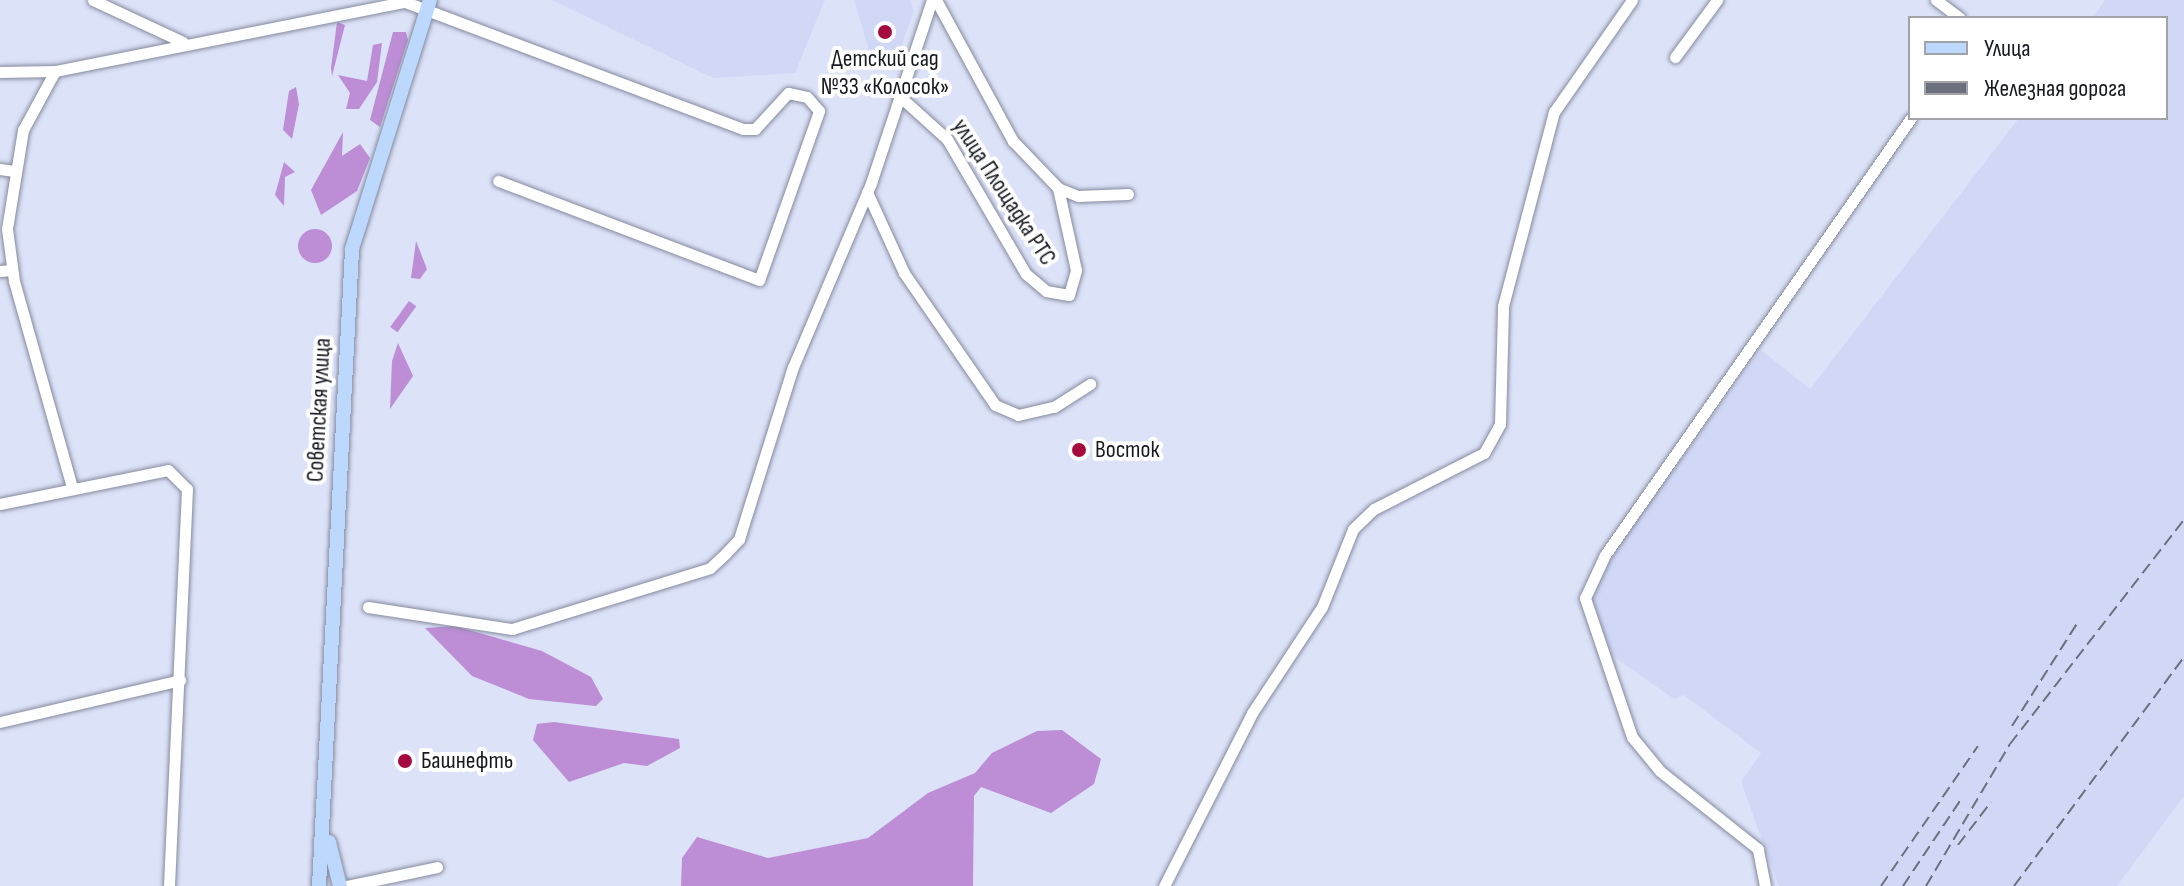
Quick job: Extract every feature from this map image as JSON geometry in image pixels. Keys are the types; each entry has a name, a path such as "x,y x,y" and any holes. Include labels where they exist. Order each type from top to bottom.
{"main road":[{"name":"Советская улица","path":"319,886 327,834 349,272 367,192 428,5"},
{"name":"Советская улица","path":"327,834 340,886"}],"street":[{"path":"93,0 183,42"},
{"path":"368,607 512,629 710,568 739,539 793,367 867,192 897,94 934,0"},
{"name":"улица Площадка РТС","path":"934,0 1013,141 1058,188 1078,196 1128,194"},
{"path":"1164,886 1252,713 1322,607 1353,529 1374,509 1484,453 1500,424 1503,306 1554,112 1632,0"},
{"path":"1675,57 1717,0"},
{"path":"1936,0 1957,16"},
{"path":"0,72 55,71 183,42 403,1 428,5 743,129 755,129 788,93 807,97 819,111 759,280 498,181"},
{"path":"55,71 35,99 14,171 6,271 72,488"},
{"name":"улица Площадка РТС","path":"897,94 947,139 1026,274 1046,291 1069,295 1076,270 1058,188"},
{"path":"1765,886 1758,849 1660,771 1632,737 1585,598 1605,555 1910,120"},
{"path":"0,169 14,171"},
{"path":"867,192 904,273 995,405 1018,415 1054,407 1090,384"},
{"path":"0,280 6,271"},
{"path":"0,504 168,470 187,489 169,886"},
{"path":"0,722 180,680"},
{"path":"347,886 437,867"}],"shaded area":[{"path":"552,0 825,0 795,73 713,78"},
{"name":"Детский сад №33 «Колосок»","path":"854,0 910,0 914,11 895,63 870,53"},
{"path":"2105,0 2184,0 2184,796 2117,886 1779,886 1741,782 1761,753 1684,695 1674,699 1603,649 1591,598 1610,557 1761,350 1810,389 2017,120 2168,120 2168,16 2094,16"},
{"path":"337,22 345,25 332,76 331,68"},
{"path":"393,32 406,32 408,40 380,127 370,120"},
{"path":"382,43 377,82 359,109 346,109 350,93 338,75 367,81 373,45"},
{"path":"296,87 299,104 292,139 283,130 289,91"},
{"path":"343,132 342,156 360,144 370,158 357,191 321,215 311,190"},
{"path":"284,162 295,172 285,177 284,206 275,195"},
{"path":"315,229 327,234 332,246 327,258 315,263 303,258 298,246 303,234"},
{"path":"416,241 427,269 420,279 411,278"},
{"path":"409,301 416,306 397,332 390,327"},
{"path":"398,343 413,376 390,409 392,361"},
{"path":"455,626 542,651 591,677 603,699 596,706 529,699 472,676 425,628"},
{"path":"554,722 679,739 680,748 647,766 624,763 569,782 533,740 537,724"},
{"path":"1062,730 1101,759 1094,784 1051,813 981,787 974,796 973,886 681,886 682,858 697,837 768,858 868,838 928,793 975,773 992,753 1037,731"}],"railway":[{"path":"1926,886 2010,744 2184,520"},
{"path":"2012,726 2078,622"},
{"path":"2014,886 2184,657"},
{"path":"1881,886 1978,746"},
{"path":"1903,886 1962,798"},
{"path":"1958,845 1991,802"}],"place":[{"name":"Детский сад №33 «Колосок»","path":"885,32"},
{"name":"Восток","path":"1079,450"},
{"name":"Башнефть","path":"405,761"}]}
